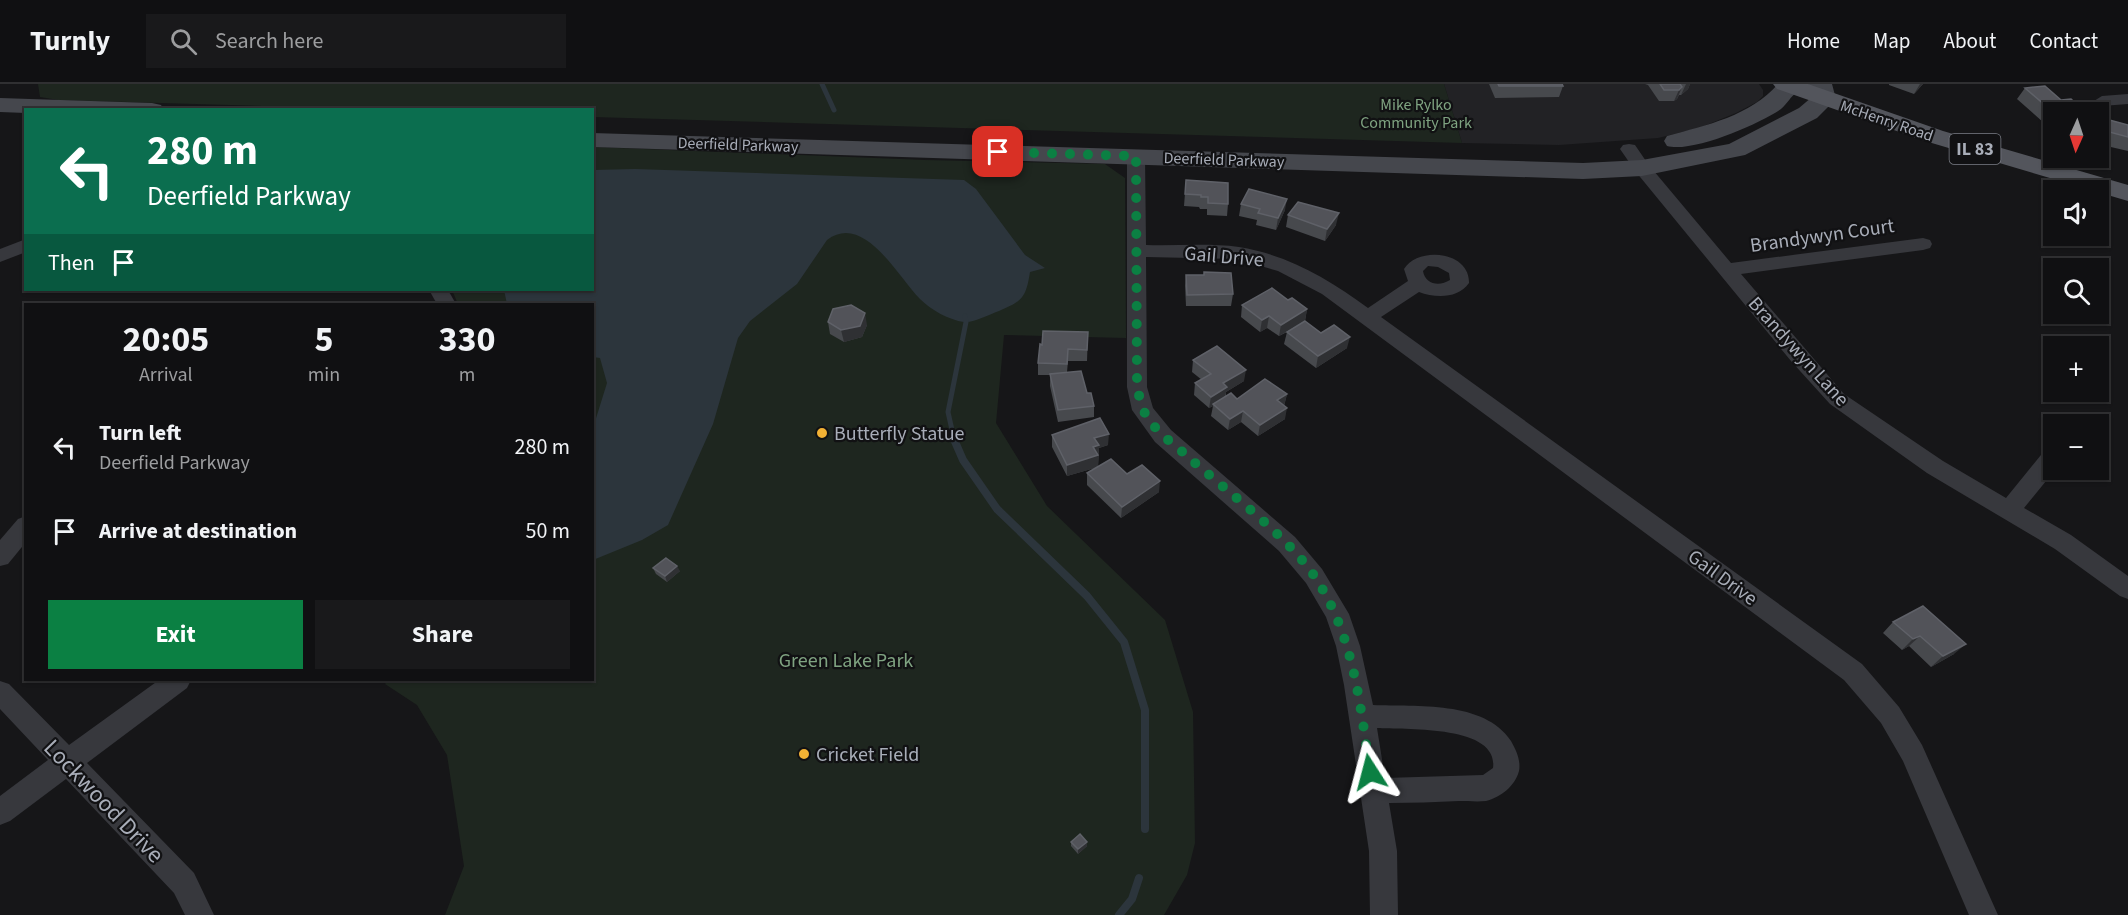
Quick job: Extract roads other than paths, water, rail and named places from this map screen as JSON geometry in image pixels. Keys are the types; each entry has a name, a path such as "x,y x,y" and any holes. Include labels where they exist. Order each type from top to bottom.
{"main road":[{"path":"0,98 16,84"},
{"name":"McHenry Road","path":"1790,85 1826,89 2043,151"},
{"name":"Deerfield Parkway","path":"594,140 1582,171 1635,158 1675,142 1744,120 1775,102 1790,85"},
{"name":"McHenry Road","path":"1826,89 1934,136 2128,193"},
{"name":"Deerfield Parkway","path":"594,123 1586,152 1635,158 1736,150 1808,113 1826,89"},
{"path":"0,105 91,108"},
{"path":"0,121 24,122"},
{"path":"2102,168 2128,175"}],"street":[{"path":"2102,101 2128,99"},
{"path":"1136,156 1137,387 1143,410 1163,436 1287,544 1314,576 1337,614 1348,646 1362,716 1383,852 1384,915"},
{"name":"Brandywyn Lane","path":"1635,158 1837,399 1935,467 2063,542 2128,589"},
{"name":"Brandywyn Court","path":"1727,270 1923,244"},
{"path":"0,256 24,246"},
{"name":"Gail Drive","path":"1137,251 1237,253 1272,260 1299,271 1368,317 1853,672 1890,715 1913,754 1984,915"},
{"path":"1368,317 1419,283"},
{"path":"2009,510 2043,468"},
{"path":"0,557 24,527"},
{"path":"0,812 177,681"},
{"name":"Lockwood Drive","path":"0,692 184,883 200,915"},
{"path":"1362,716 1468,723 1491,735 1504,751 1507,766 1504,778 1486,788 1373,791"}],"waterway":[{"path":"822,84 834,110"},
{"path":"954,439 948,412 966,322 965,316"},
{"path":"953,437 963,460 997,509 1087,596 1124,642 1145,710 1145,829"},
{"path":"1119,915 1132,899 1139,878"}],"place":[{"name":"Butterfly Statue","path":"822,433"},
{"name":"Cricket Field","path":"804,754"}],"park label":[{"name":"Mike Rylko Community Park","path":"1416,113"},
{"name":"Green Lake Park","path":"846,660"}]}
